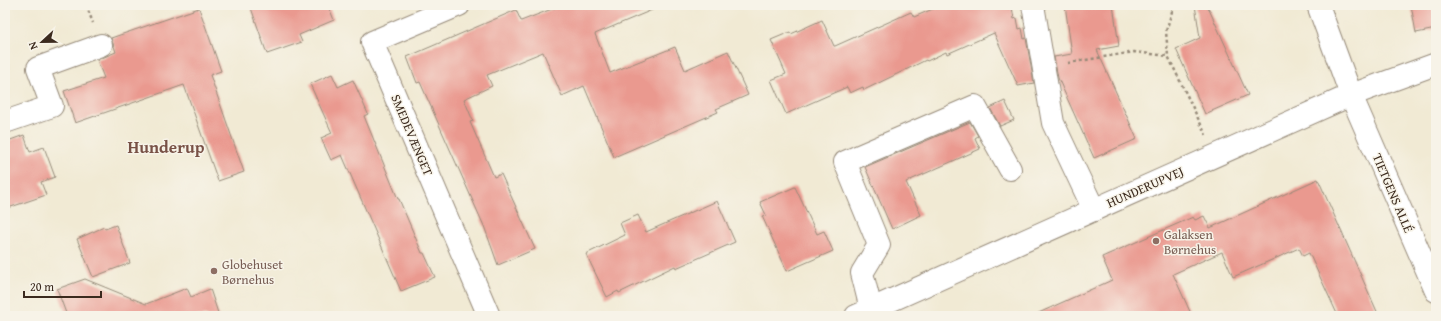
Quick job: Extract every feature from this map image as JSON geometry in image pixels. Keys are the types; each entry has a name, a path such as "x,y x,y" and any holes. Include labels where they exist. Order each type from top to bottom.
{"street":[{"name":"SMEDEVÆNGET","path":"459,5 372,42 489,316"},
{"path":"1033,5 1053,123 1094,210"},
{"name":"TIETGENS ALLÉ","path":"1318,5 1351,94 1436,291"},
{"path":"5,122 52,106 38,68 101,45"},
{"name":"HUNDERUPVEJ","path":"863,313 1351,94 1436,64"},
{"path":"863,313 862,274 879,245 845,162 975,106 1010,169"}],"path":[{"path":"1174,5 1166,30 1168,56 1215,155"},
{"path":"1043,68 1134,52 1168,56"}],"building":[{"path":"250,5 328,5 334,20 299,35 302,42 267,54"},
{"path":"562,5 664,5 595,34 610,73 675,47 685,70 728,51 748,95 716,109 718,112 614,157 584,86 562,96 543,52 487,75 492,86 464,99 473,121 470,122 494,177 501,174 535,249 498,265 484,226 420,82 417,83 407,57 516,10 521,21"},
{"path":"942,5 1008,5 1009,8 1012,7 1014,19 1017,18 1019,29 1022,28 1024,39 1026,38 1034,83 1018,86 994,33 947,54 946,52 927,61 926,60 864,90 863,87 850,93 847,87 786,114 771,80 786,74 771,40 790,32 791,34 822,20 835,46 911,12 914,17"},
{"path":"1065,5 1113,5 1119,46 1097,50 1137,139 1094,158 1058,78 1054,57 1072,54"},
{"path":"1195,5 1207,5 1248,95 1205,114 1176,49 1200,38"},
{"path":"1411,5 1432,5 1436,29 1416,33"},
{"path":"199,8 221,71 210,75 244,172 218,181 184,85 75,123 64,91 104,78 97,60 116,52 111,38"},
{"path":"332,74 338,87 353,80 368,114 364,116 398,199 422,253 424,253 435,277 401,291 342,155 331,160 321,138 332,133 310,84"},
{"path":"1005,101 1014,120 1000,126 990,108"},
{"path":"970,122 978,136 975,138 980,149 906,182 921,215 892,229 865,167"},
{"path":"24,135 30,152 44,147 55,177 41,182 46,195 5,209 5,142"},
{"path":"1318,179 1379,316 1338,316 1309,253 1303,256 1299,248 1233,277 1222,252 1173,274 1192,316 1032,316 1112,280 1102,257 1193,217 1195,220 1204,216 1210,228"},
{"path":"795,187 817,234 824,231 833,251 787,271 762,216 766,215 760,202"},
{"path":"717,201 735,242 676,268 675,266 619,293 618,291 607,297 586,254 625,235 620,223 638,215 646,232"},
{"path":"116,225 130,263 93,277 77,239 104,227 105,229"},
{"path":"85,279 146,304 187,288 191,297 210,289 219,316 67,316 57,289"}],"place":[{"name":"Galaksen Børnehus","path":"1156,241"},
{"name":"Globehuset Børnehus","path":"214,271"}],"district":[{"name":"Hunderup","path":"166,146"}]}
